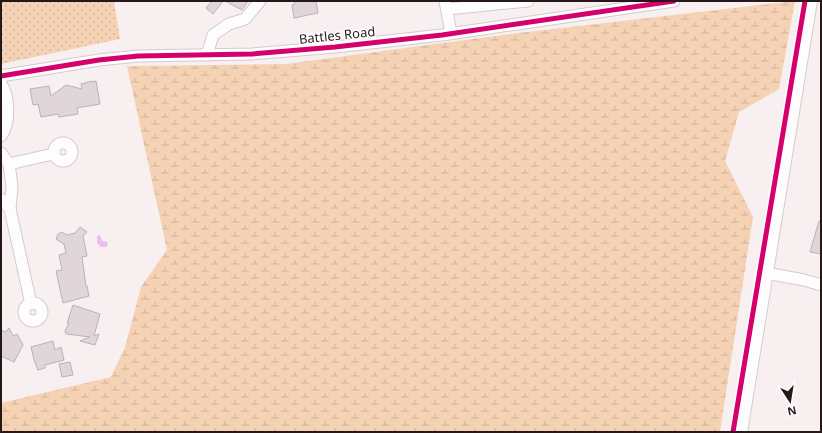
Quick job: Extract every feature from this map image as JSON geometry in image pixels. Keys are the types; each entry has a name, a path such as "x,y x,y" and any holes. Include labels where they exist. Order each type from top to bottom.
{"main road":[{"path":"740,432 810,1"}],"street":[{"path":"207,55 213,35 229,24 245,19 260,1"},
{"path":"451,33 446,5 528,1"},
{"name":"Battles Road","path":"1,76 99,60 138,56 280,52 451,33 674,1"},
{"path":"1,84 6,93 8,114 5,131 1,136"},
{"path":"1,153 9,164 12,186 10,210 31,304"},
{"path":"9,164 53,154"},
{"path":"1,199 10,210"},
{"path":"766,273 804,280 821,286"}],"green space":[{"path":"1,1 114,1 120,39 1,64"},
{"path":"795,1 779,89 739,112 725,161 753,217 720,432 1,432 1,403 111,377 125,347 141,287 167,250 127,66 286,64 510,34"}],"water":[{"path":"99,235 102,241 108,242 107,247 101,247 97,243 97,237"}],"building":[{"path":"212,1 223,1 213,14 206,8"},
{"path":"225,1 248,1 242,10"},
{"path":"294,1 316,1 318,13 294,18 292,5 295,4"},
{"path":"96,81 100,104 77,108 78,114 59,117 58,114 41,117 38,104 33,105 30,89 49,86 51,96 66,85 82,89 81,84"},
{"path":"819,221 821,221 821,254 810,252"},
{"path":"80,227 87,232 83,236 87,256 82,257 89,296 63,303 56,271 62,270 59,255 66,253 64,244 56,239 58,234 62,232 67,235 75,233"},
{"path":"73,305 100,314 94,336 99,334 95,345 80,341 90,337 66,334 65,331 69,323 67,323"},
{"path":"9,328 13,336 17,334 23,345 14,362 1,356 1,330 5,332"},
{"path":"53,341 55,350 61,347 64,360 45,365 45,368 38,370 31,347"},
{"path":"70,362 73,375 62,377 59,364"}],"cycle path":[{"path":"1,76 99,60 138,56 252,54 335,47 442,35 674,1"},
{"path":"733,432 805,1"}]}
